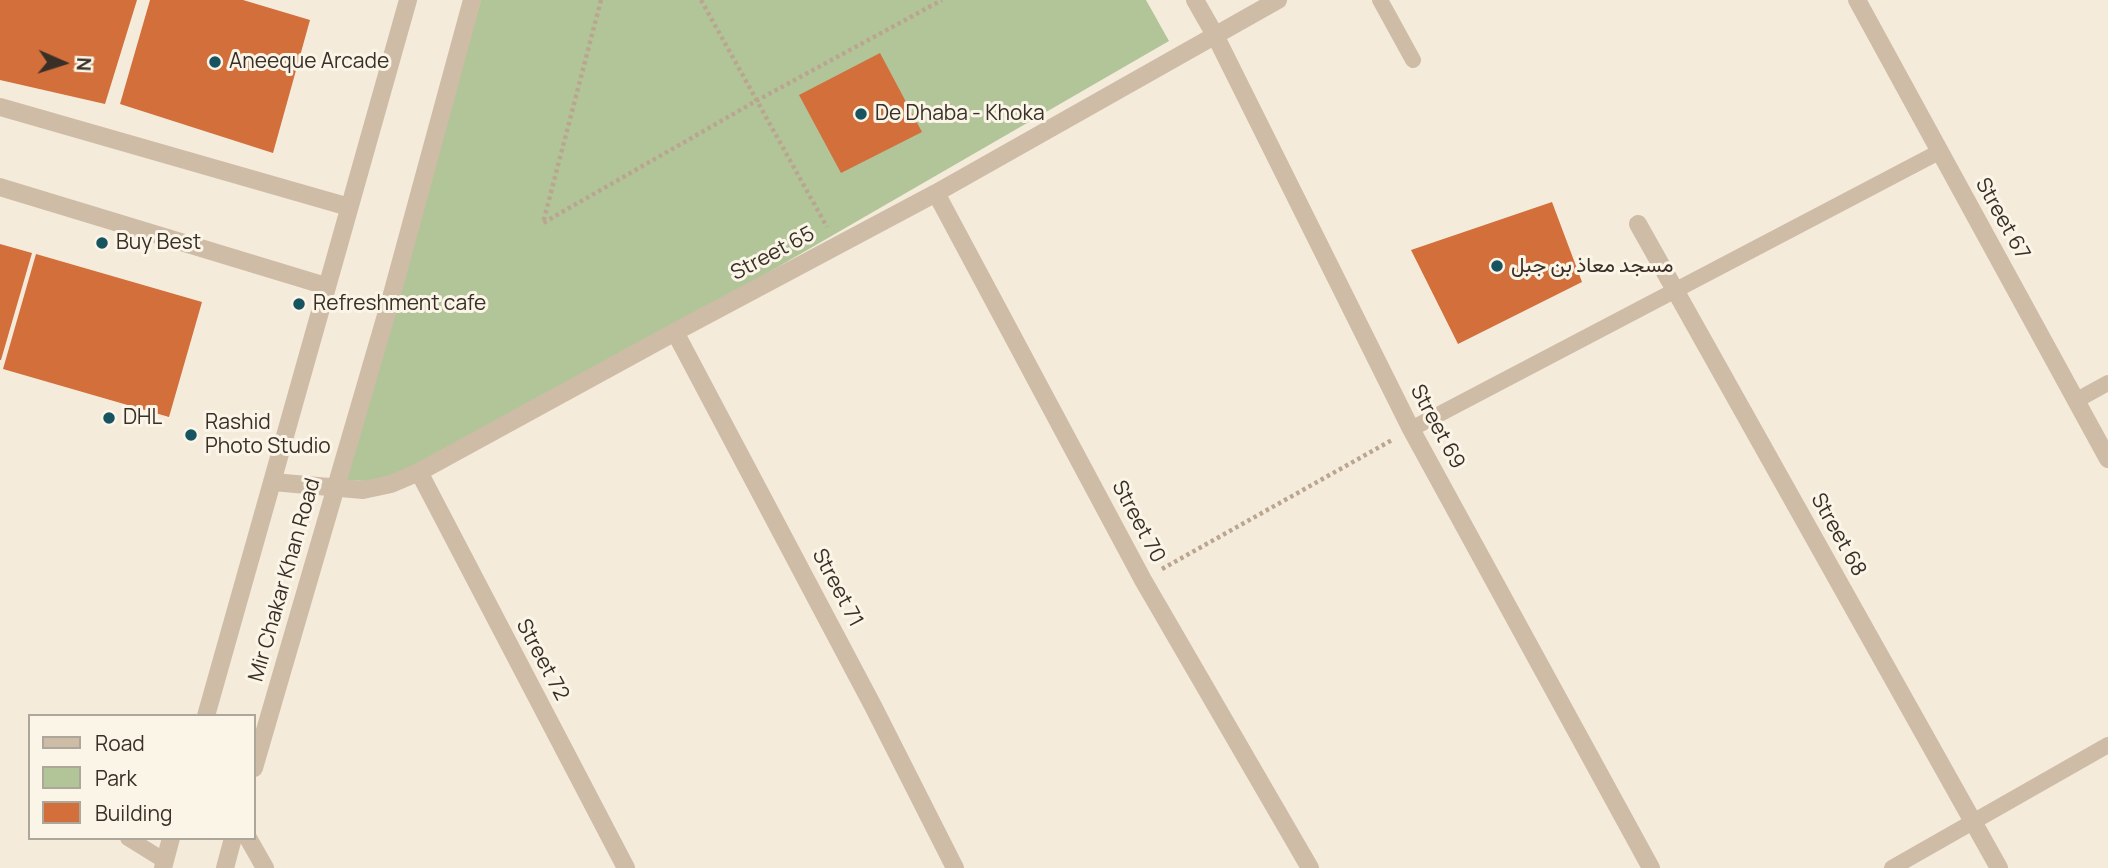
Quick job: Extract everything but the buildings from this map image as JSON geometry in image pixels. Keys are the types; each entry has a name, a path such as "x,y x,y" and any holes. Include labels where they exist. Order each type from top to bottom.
{"street":[{"name":"Mir Chakar Khan Road","path":"207,714 408,0"},
{"name":"Mir Chakar Khan Road","path":"256,761 389,304 472,0"},
{"name":"Street 69","path":"1195,0 1215,35 1411,429 1651,868"},
{"name":"Street 65","path":"273,482 363,490 377,488 419,472 936,193 1278,0"},
{"name":"Street 67","path":"1857,0 2108,459"},
{"path":"0,107 349,206"},
{"path":"0,187 326,286"},
{"name":"Street 70","path":"936,193 1143,580 1310,868"},
{"name":"Street 68","path":"1638,224 1999,868"},
{"name":"Street 71","path":"675,332 873,706 955,868"},
{"name":"Street 72","path":"419,472 626,868"},
{"path":"164,864 170,840"},
{"path":"225,868 232,840"},
{"path":"249,840 265,868"}],"lane":[{"path":"1380,0 1413,60"},
{"path":"1411,429 1939,152"},
{"path":"2077,400 2108,383"},
{"path":"1892,868 2108,746"},
{"path":"131,840 164,864"}],"path":[{"path":"601,0 543,223 756,101 942,0"},
{"path":"701,0 837,246"},
{"path":"1143,580 1411,429"}],"green space":[{"path":"481,0 1146,0 1169,41 404,483 345,480 409,242"}],"place":[{"name":"Aneeque Arcade","path":"215,62"},
{"name":"De Dhaba - Khoka","path":"861,114"},
{"name":"Buy Best","path":"102,243"},
{"name":"مسجد معاذ بن جبل","path":"1497,266"},
{"name":"Refreshment cafe","path":"299,304"},
{"name":"DHL","path":"109,418"},
{"name":"Rashid Photo Studio","path":"191,435"}]}
